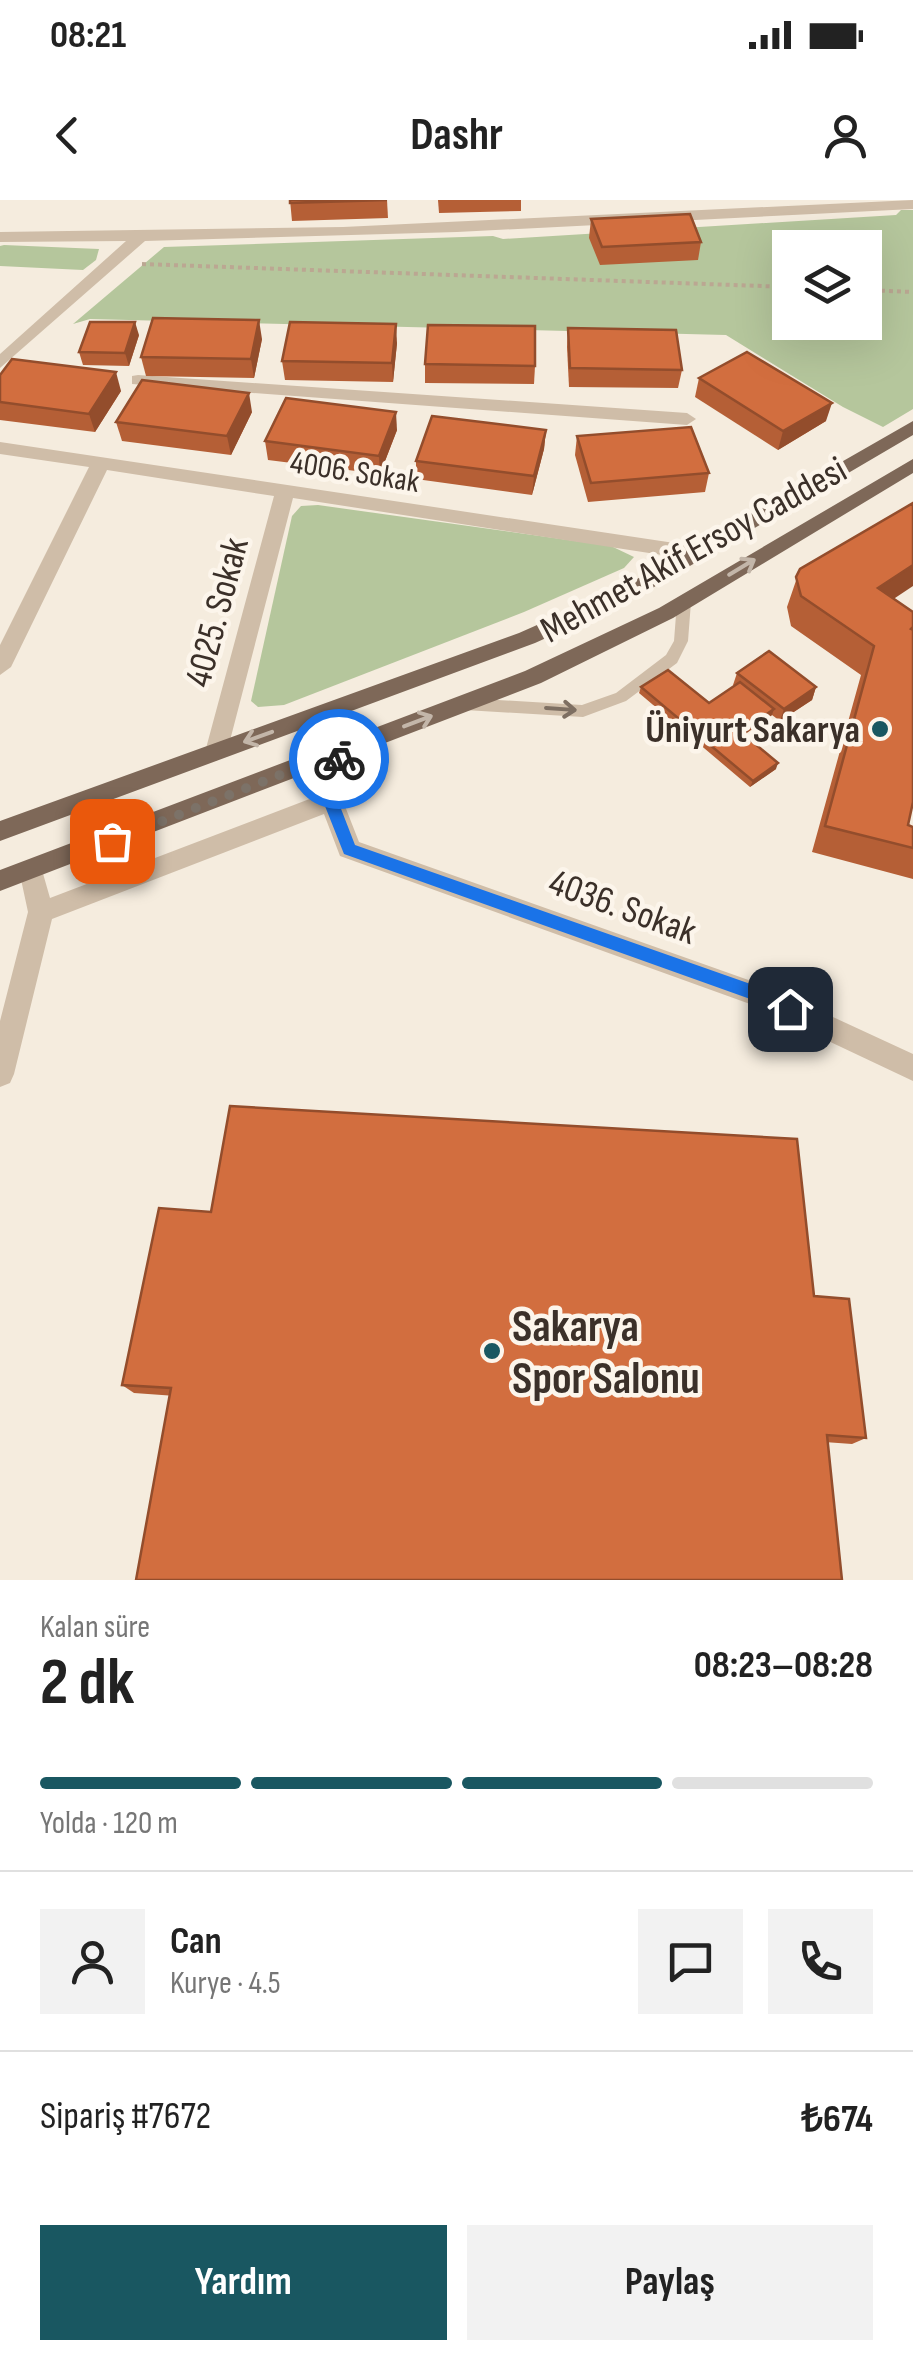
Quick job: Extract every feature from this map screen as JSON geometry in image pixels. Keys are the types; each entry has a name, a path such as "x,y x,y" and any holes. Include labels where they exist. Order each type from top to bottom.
{"main road":[{"name":"Mehmet Akif Ersoy Caddesi","path":"0,831 527,638 630,592 701,554 913,427"},
{"name":"Mehmet Akif Ersoy Caddesi","path":"0,881 533,678 684,602 913,465"}],"street":[{"path":"556,200 561,224"},
{"path":"0,238 140,238 561,224 913,204"},
{"path":"0,364 140,238"},
{"path":"138,380 687,419"},
{"name":"4006. Sokak","path":"0,448 701,554"},
{"path":"0,668 101,463"},
{"name":"4025. Sokak","path":"216,752 285,491"},
{"path":"40,912 331,801 341,751"},
{"name":"4036. Sokak","path":"331,801 349,849 759,994 913,1068"},
{"path":"0,1074 40,912 32,870"}],"lane":[{"path":"464,704 584,711 621,697 672,659 682,642 684,602"}],"path":[{"path":"113,261 772,286"},
{"path":"882,291 913,292"}],"green space":[{"path":"901,210 913,210 913,409 883,427 726,335 90,319 73,324 164,247 493,236 503,239 896,215"},
{"path":"0,246 99,249 96,260 83,270 0,266"},
{"path":"318,505 611,546 634,557 624,568 524,612 284,705 258,707 251,701 292,516 301,506"}],"building":[{"path":"290,200 387,200 290,203"},
{"path":"690,214 701,242 602,247 591,219"},
{"path":"153,318 259,320 251,359 141,357"},
{"path":"90,322 135,322 125,353 79,352"},
{"path":"290,322 396,324 392,363 282,361"},
{"path":"428,325 535,326 535,366 425,364"},
{"path":"568,328 676,330 682,370 570,368"},
{"path":"747,352 832,403 783,431 699,378"},
{"path":"12,359 116,372 89,414 0,402 0,375"},
{"path":"142,380 249,393 227,436 116,422"},
{"path":"286,398 396,412 379,456 265,441"},
{"path":"432,416 546,430 534,476 416,461"},
{"path":"691,427 709,473 591,483 577,436"},
{"name":"Üniyurt Sakarya","path":"913,503 913,565 878,588 913,612 913,802 908,825 913,827 913,848 825,826 874,646 801,596 796,577 800,569"},
{"path":"769,651 816,687 784,709 737,673"},
{"path":"668,670 709,703 740,682 774,709 741,732 778,763 753,781 641,687"},
{"name":"Sakarya Spor Salonu","path":"230,1106 797,1139 814,1296 849,1299 866,1438 827,1435 842,1580 136,1580 171,1388 122,1385 159,1208 211,1212"}],"way so far":[{"path":"112,841 341,751 339,759"}],"place":[{"name":"Üniyurt Sakarya","path":"880,729"},
{"name":"Sakarya Spor Salonu","path":"492,1351"}],"route":[{"path":"339,759 331,801 349,849 759,994 790,1009"}]}
